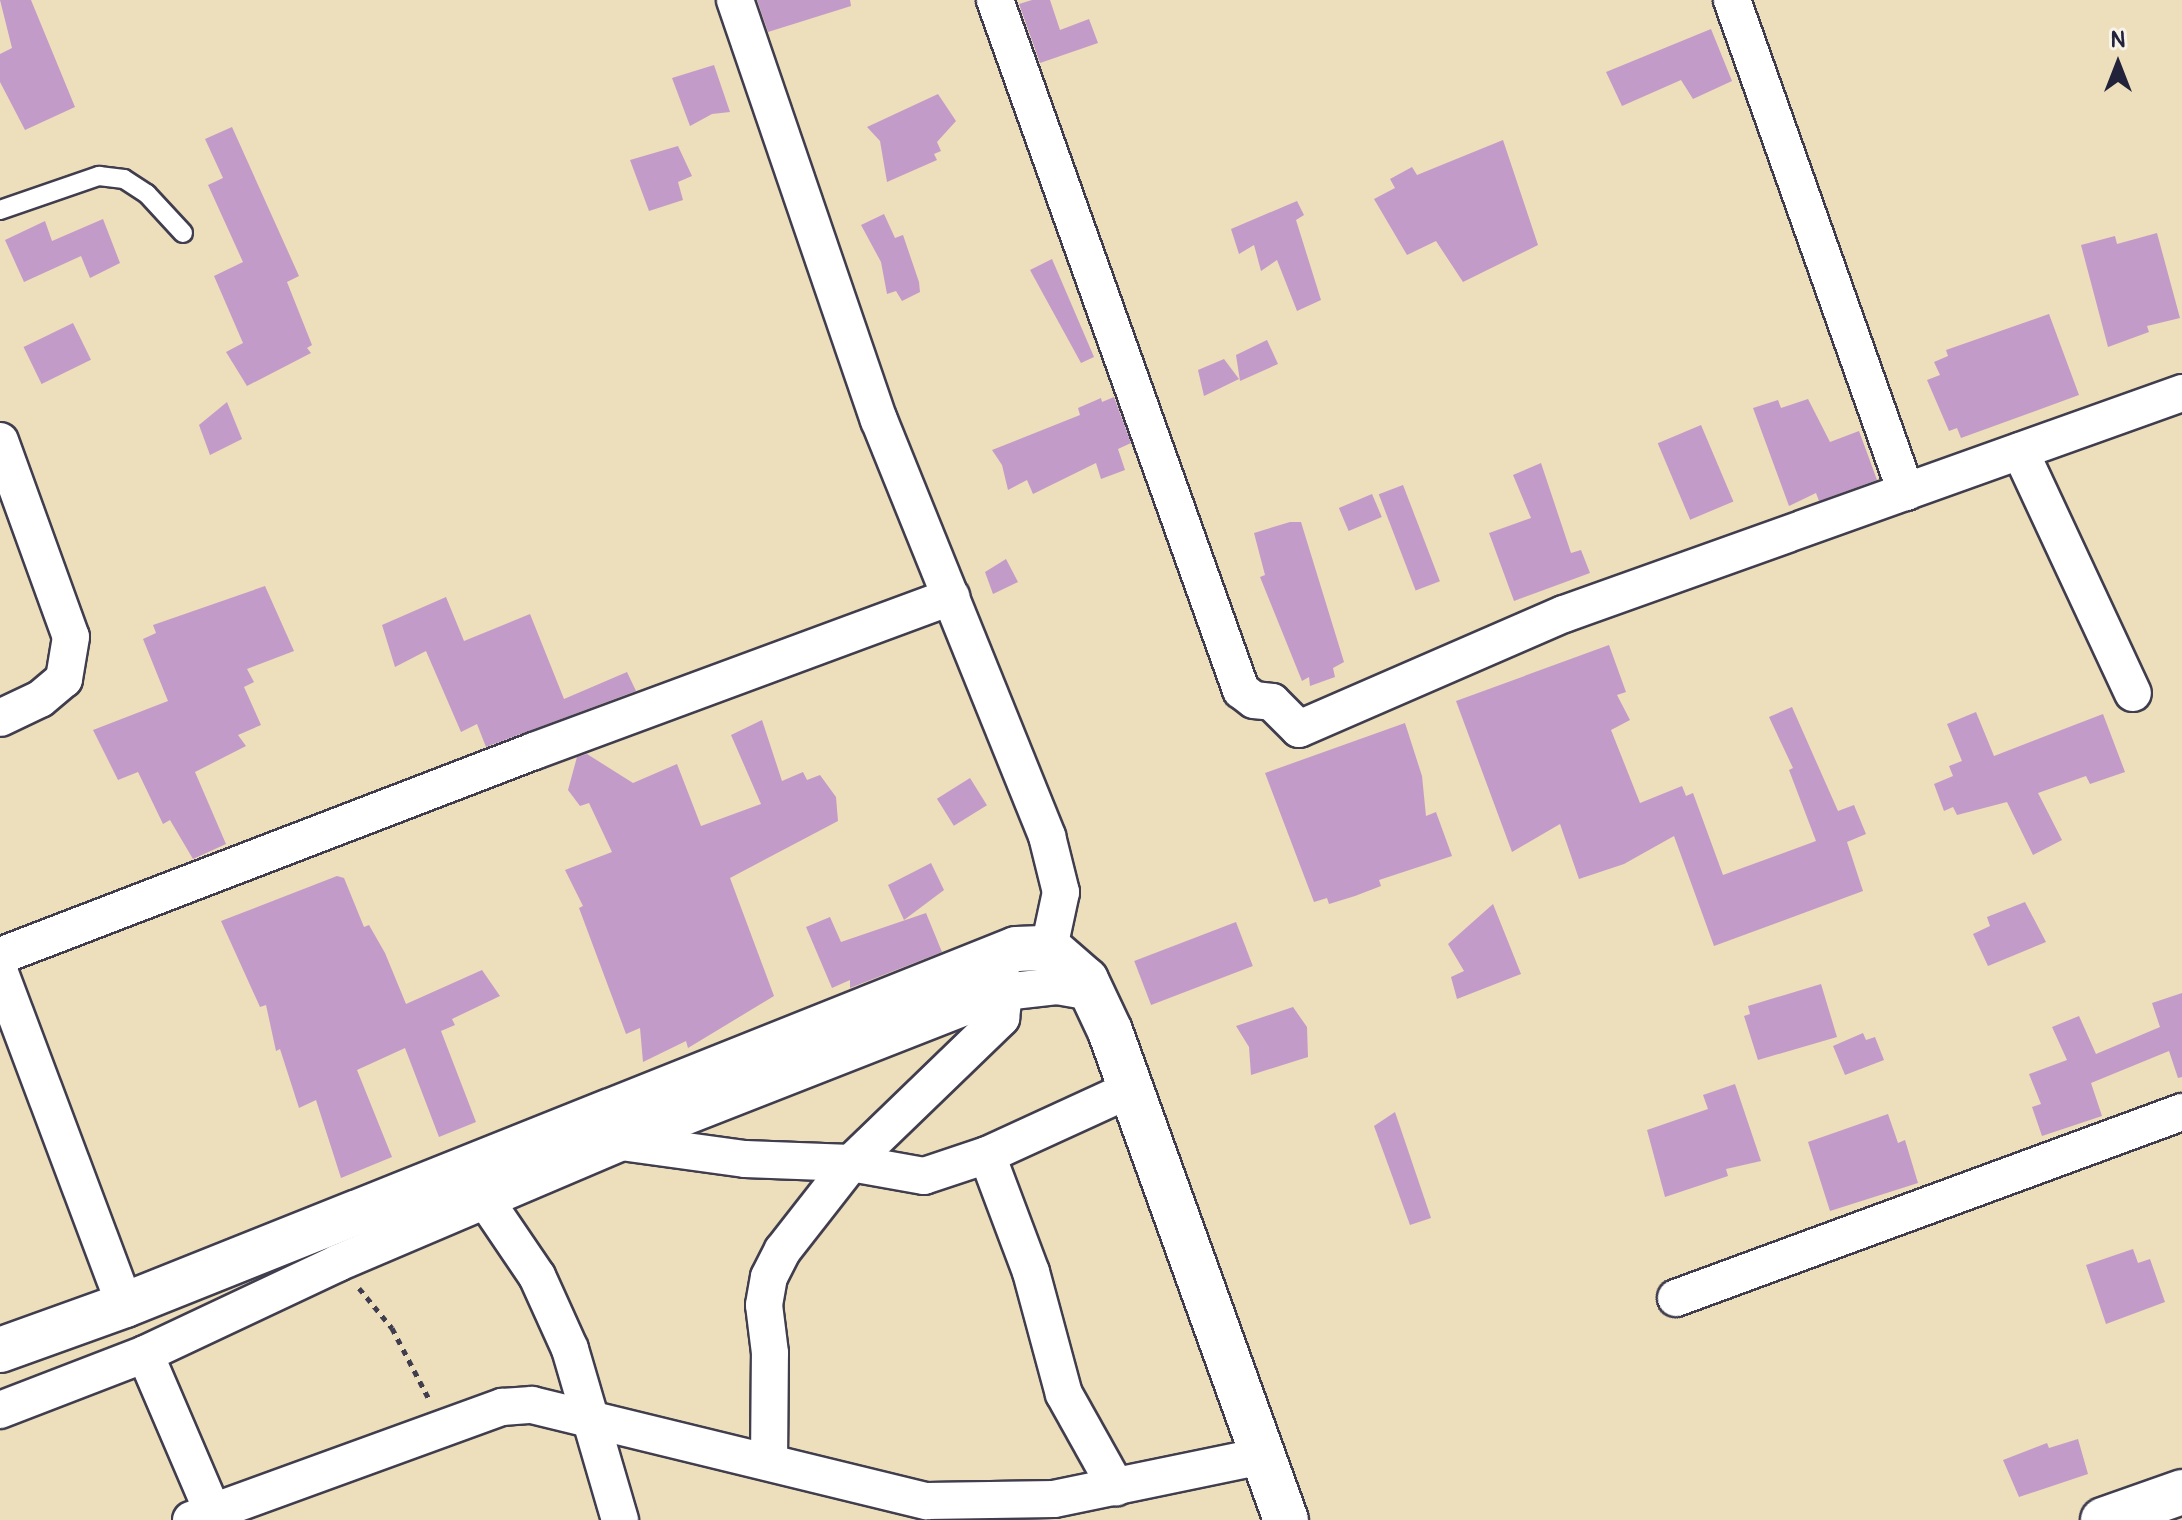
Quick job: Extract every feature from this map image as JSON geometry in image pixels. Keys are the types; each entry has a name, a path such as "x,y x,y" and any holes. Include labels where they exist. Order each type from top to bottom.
{"street":[{"path":"735,0 879,420 1047,836 1061,892 1049,948"},
{"path":"995,0 1241,690 1254,700 1272,702 1299,729 1564,614 2182,393"},
{"path":"1732,0 1906,492"},
{"path":"0,441 71,637 64,679 40,699 0,718"},
{"path":"2020,451 2133,693"},
{"path":"0,956 951,597"},
{"path":"0,1410 145,1354 338,1263 1000,974 1016,949 1049,948 1086,980 1091,992 1131,1089 1286,1520"},
{"path":"0,973 125,1305"},
{"path":"769,1462 770,1353 764,1305 769,1277 783,1250 851,1163 1001,1018 1000,974"},
{"path":"0,1350 1000,974 1091,992"},
{"path":"621,1142 745,1159 851,1163 924,1176 987,1155 1131,1089"},
{"path":"1676,1298 2182,1112"},
{"path":"987,1155 1031,1272 1064,1394 1116,1487"},
{"path":"486,1201 537,1276 570,1349 620,1520"},
{"path":"145,1354 202,1516 502,1407 532,1405 927,1501 1038,1515 1116,1487 1262,1456"},
{"path":"2103,1520 2182,1492"}],"lane":[{"path":"0,210 99,176 124,179 147,194 183,233"}],"path":[{"path":"338,1263 392,1328 444,1429"}],"building":[{"path":"0,0 31,0 75,107 25,130 0,82 0,54 12,48"},
{"path":"757,0 850,0 851,6 768,32"},
{"path":"1050,0 1060,30 1089,19 1098,43 1040,63 1019,4"},
{"path":"1711,29 1732,81 1693,99 1681,80 1622,106 1606,72"},
{"path":"714,65 730,112 712,114 690,126 672,78"},
{"path":"938,94 956,121 937,142 941,151 934,154 937,160 887,182 880,141 867,127"},
{"path":"232,127 299,276 287,282 312,345 307,348 311,353 247,386 226,352 243,343 214,276 243,262 208,185 223,178 205,139"},
{"path":"1503,140 1538,245 1463,282 1436,241 1407,255 1374,199 1395,188 1390,179 1412,167 1417,175"},
{"path":"678,146 692,176 678,182 683,200 649,211 630,160"},
{"path":"1297,201 1304,215 1296,220 1321,300 1297,311 1277,260 1261,271 1254,245 1239,254 1231,229"},
{"path":"884,214 895,238 903,235 919,282 920,292 902,301 896,291 887,294 881,262 861,225"},
{"path":"103,219 120,263 90,278 81,256 24,282 5,240 45,221 52,241"},
{"path":"2157,233 2180,318 2147,326 2149,332 2108,347 2081,245 2115,236 2117,244"},
{"path":"1052,259 1094,357 1081,363 1030,270"},
{"path":"2049,314 2079,395 1961,438 1957,428 1949,431 1927,380 1940,375 1934,362 1948,356 1946,350"},
{"path":"73,323 91,360 42,384 24,347"},
{"path":"1267,340 1278,364 1240,381 1236,355"},
{"path":"1224,359 1239,379 1204,396 1198,370"},
{"path":"1114,397 1131,443 1118,449 1125,470 1101,479 1096,463 1033,494 1027,480 1008,490 1002,465 992,450 1080,415 1078,408 1101,398 1102,402"},
{"path":"1808,399 1830,442 1859,431 1877,480 1819,501 1816,493 1789,506 1753,408 1778,400 1781,408"},
{"path":"227,402 242,439 210,455 199,425"},
{"path":"1701,425 1733,501 1690,520 1658,443"},
{"path":"1541,463 1571,553 1581,550 1590,573 1514,601 1489,533 1531,518 1513,475"},
{"path":"1403,485 1440,581 1416,590 1379,494"},
{"path":"1372,494 1382,517 1349,531 1339,508"},
{"path":"1290,522 1301,522 1344,662 1333,668 1335,677 1310,686 1309,677 1302,681 1260,577 1265,575 1254,533"},
{"path":"1006,559 1018,582 993,594 985,572"},
{"path":"265,586 294,651 247,669 254,682 244,687 261,725 238,735 246,746 195,772 226,844 193,859 170,820 163,824 138,772 118,780 93,730 168,701 143,639 156,633 153,625"},
{"path":"446,597 464,641 530,614 564,699 627,672 636,691 486,747 477,724 461,732 426,651 395,667 382,625"},
{"path":"1609,645 1626,692 1617,695 1630,720 1611,730 1640,803 1682,786 1686,796 1693,793 1723,875 1816,841 1789,770 1793,768 1769,717 1792,707 1838,811 1854,805 1866,834 1847,842 1863,891 1714,946 1674,836 1624,864 1579,879 1560,824 1512,852 1456,701"},
{"path":"1976,712 1994,756 2103,714 2125,772 2090,784 2086,776 2038,793 2062,840 2033,855 2007,802 1957,815 1953,807 1944,811 1934,784 1953,776 1949,766 1962,761 1947,724"},
{"path":"762,720 782,781 803,772 807,780 820,775 836,797 838,821 730,878 774,996 688,1048 686,1041 643,1062 640,1028 626,1034 579,908 583,906 565,870 612,852 589,803 580,806 568,790 577,757 587,754 633,783 677,764 701,826 761,804 731,735"},
{"path":"1405,723 1422,776 1426,816 1436,812 1452,856 1379,880 1381,886 1355,896 1329,904 1327,898 1314,902 1265,773"},
{"path":"970,778 987,805 954,826 937,799"},
{"path":"931,863 944,890 904,920 888,885"},
{"path":"337,876 344,878 364,927 369,925 385,953 406,1004 482,970 500,996 452,1019 455,1025 441,1031 476,1122 439,1137 405,1048 357,1070 392,1157 341,1178 316,1100 299,1108 280,1049 276,1051 266,1005 260,1007 221,921"},
{"path":"2025,902 2046,942 1988,966 1973,934 1990,926 1987,917"},
{"path":"1493,904 1521,974 1457,999 1451,977 1464,971 1448,944"},
{"path":"926,913 942,952 850,988 850,980 832,988 806,927 830,917 841,942"},
{"path":"1236,922 1253,966 1151,1005 1134,961"},
{"path":"1821,984 1837,1037 1758,1060 1744,1016 1750,1014 1748,1006"},
{"path":"2182,993 2182,1077 2178,1078 2169,1051 2091,1083 2102,1116 2042,1136 2032,1107 2041,1104 2029,1074 2067,1060 2052,1027 2079,1016 2096,1054 2160,1027 2152,1003"},
{"path":"1293,1007 1307,1027 1308,1057 1251,1075 1249,1047 1236,1026"},
{"path":"1863,1033 1866,1040 1875,1037 1884,1060 1845,1075 1833,1046"},
{"path":"1735,1084 1761,1161 1726,1169 1728,1176 1665,1197 1647,1130 1708,1109 1703,1095"},
{"path":"1395,1112 1431,1218 1410,1225 1374,1126"},
{"path":"1888,1114 1898,1143 1905,1140 1918,1183 1830,1211 1808,1142"},
{"path":"2133,1249 2138,1263 2150,1259 2165,1302 2106,1324 2086,1265"},
{"path":"2078,1439 2088,1474 2019,1497 2003,1460 2047,1443 2049,1448"}]}
